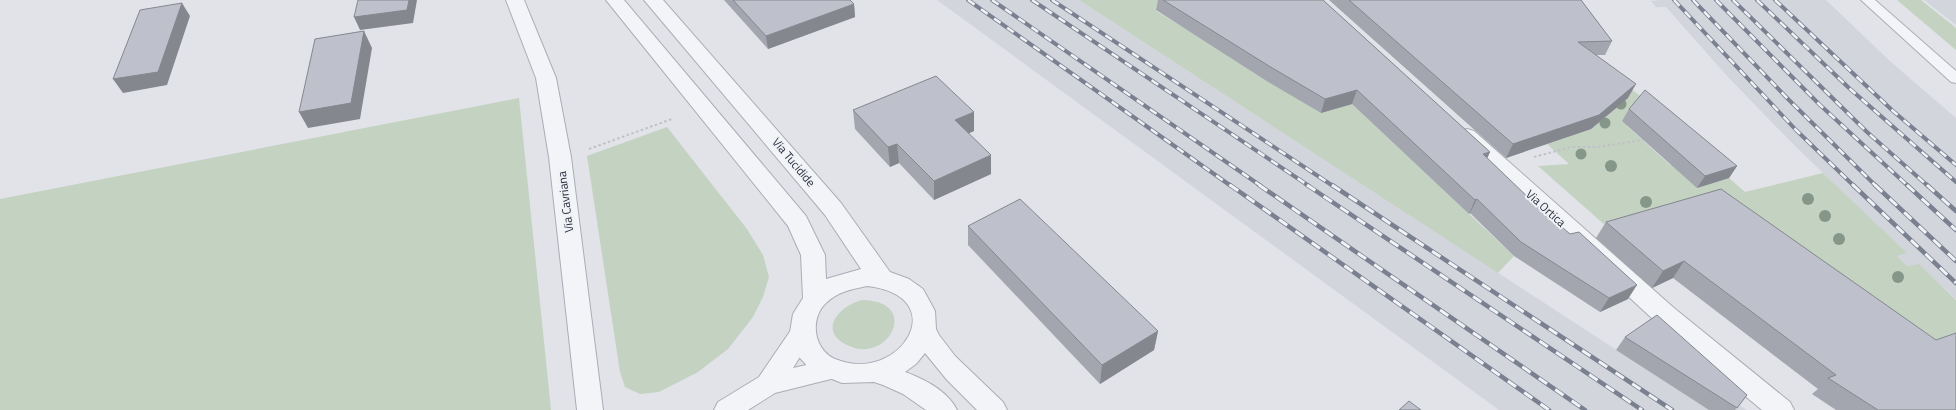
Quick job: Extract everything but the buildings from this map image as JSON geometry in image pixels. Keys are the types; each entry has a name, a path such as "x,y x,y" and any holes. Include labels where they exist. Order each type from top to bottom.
{"street":[{"name":"Via Cavriana","path":"515,0 546,78 560,157 590,410"},
{"path":"615,0 798,222 813,255 815,298"},
{"name":"Via Tucidide","path":"653,0 764,127 833,209 864,256 881,278"},
{"name":"Via Ortica","path":"1452,122 1654,305 1753,389 1781,410"},
{"path":"867,277 881,278 901,285 916,297 922,308 925,323 918,345 904,359 887,369 857,374 834,369 814,357 804,342 802,334 805,315 815,298 829,287 846,280 867,277"},
{"path":"924,330 930,343 941,356 994,410"},
{"path":"768,384 802,334"},
{"path":"728,410 768,384 834,369"},
{"path":"874,372 904,381 919,390 944,410"}],"lane":[{"path":"1867,0 1956,79"}],"path":[{"path":"588,149 672,119"},
{"path":"1530,158 1571,147 1597,147 1643,140"}],"shaded area":[{"path":"937,0 1079,0 1695,401 1716,390 1747,410 1499,410"},
{"path":"1826,0 1891,62 1956,118 1956,299 1919,265 1907,266 1896,255 1906,253 1792,143 1728,77 1666,7 1656,7 1651,1"},
{"path":"1924,0 1956,0 1956,25"}],"green space":[{"path":"1079,0 1178,0 1156,11 1196,35 1204,33 1254,73 1321,113 1336,109 1301,56 1514,256 1498,273"},
{"path":"1897,0 1921,0 1956,28 1956,50"},
{"path":"1598,63 1657,109 1656,117 1627,126 1669,164 1718,181 1729,178 1745,192 1823,173 1907,253 1897,256 1907,266 1919,264 1956,300 1956,344 1886,369 1614,233 1538,166 1569,164 1547,144 1591,129 1594,126"},
{"path":"519,98 551,410 0,410 0,199"},
{"path":"667,127 747,229 763,255 769,277 763,297 753,317 728,349 698,372 659,392 640,394 625,387 620,372 587,156"},
{"path":"862,300 881,303 891,311 895,321 892,331 885,341 874,347 860,349 845,344 837,338 833,332 833,325 840,312"}],"railway":[{"path":"968,0 1231,186"},
{"path":"992,0 1261,186"},
{"path":"1032,0 1309,186"},
{"path":"1052,0 1333,186"},
{"path":"1674,0 1796,130 1854,186"},
{"path":"1693,0 1789,100 1876,186"},
{"path":"1716,0 1820,105 1908,186"},
{"path":"1733,0 1867,132 1928,186"},
{"path":"1757,0 1849,88 1956,182"},
{"path":"1775,0 1893,111 1956,165"},
{"path":"1230,185 1549,410"},
{"path":"1259,185 1585,410"},
{"path":"1307,185 1642,410"},
{"path":"1332,185 1672,410"},
{"path":"1853,185 1956,283"},
{"path":"1875,185 1956,261"},
{"path":"1907,185 1956,230"},
{"path":"1927,185 1956,211"}]}
